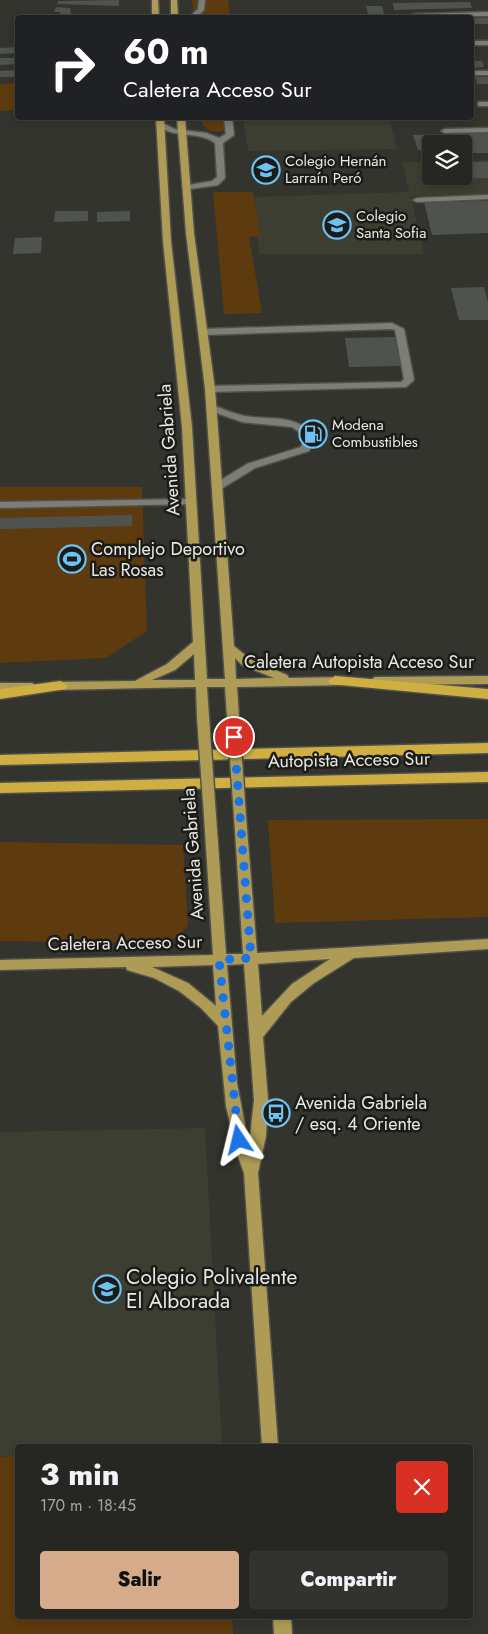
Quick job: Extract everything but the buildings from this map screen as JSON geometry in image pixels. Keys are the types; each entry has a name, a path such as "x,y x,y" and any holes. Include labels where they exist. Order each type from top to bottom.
{"highway":[{"path":"335,681 488,694"},
{"path":"0,694 61,686"},
{"name":"Autopista Acceso Sur","path":"0,760 488,748"},
{"name":"Autopista Acceso Sur","path":"0,788 488,777"}],"main road":[{"path":"155,0 156,15"},
{"path":"174,0 174,15"},
{"path":"181,120 186,188 210,390 227,646 258,1034 261,1118 251,1173 270,1444"},
{"name":"Avenida Gabriela","path":"160,121 168,242 183,382 219,960 236,1122 251,1173"},
{"path":"134,684 171,667 199,643"},
{"path":"227,646 235,655 260,670 294,682"},
{"name":"Caletera Autopista Acceso Sur","path":"230,682 488,680"},
{"path":"0,687 230,682"},
{"path":"251,958 488,944"},
{"path":"258,1034 267,1018 295,990 333,963 354,953"},
{"name":"Caletera Acceso Sur","path":"0,965 251,958"},
{"path":"118,962 154,972 185,988 214,1011 225,1025"},
{"path":"282,1619 283,1634"}],"street":[{"path":"195,15 201,10 202,0"},
{"path":"451,15 488,14"},
{"path":"474,43 488,43"},
{"path":"474,74 488,73"},
{"path":"219,142 230,135 228,120"},
{"path":"160,121 170,130 210,136 219,142"},
{"path":"445,131 488,130"},
{"path":"186,188 215,183 222,178 219,142"},
{"path":"418,200 488,197"},
{"path":"202,332 392,326 399,329 409,380 403,385 396,386 210,390"},
{"path":"211,408 242,419 295,424 305,431 309,440 305,449 251,466 217,488"},
{"path":"0,505 191,502"}],"shaded area":[{"path":"192,0 228,0 230,15 194,15"},
{"path":"15,83 15,110 0,111 0,84"},
{"path":"202,120 232,120 233,129 217,132 210,131 203,125"},
{"path":"243,120 390,120 397,149 248,151"},
{"name":"Colegio Santa Sofia","path":"488,160 488,194 411,196 424,254 259,254 254,197 409,192 402,162 422,162 422,185 472,185 472,161"},
{"path":"213,192 253,192 260,236 249,237 262,313 224,314"},
{"name":"Complejo Deportivo Las Rosas","path":"0,487 142,487 147,631 106,658 0,663"},
{"path":"488,819 488,917 275,923 268,820"},
{"path":"0,842 183,845 188,925 178,938 158,943 0,941"},
{"name":"Colegio Polivalente El Alborada","path":"205,1128 222,1444 15,1444 15,1456 0,1457 0,1132"},
{"path":"15,1456 15,1619 232,1619 233,1634 0,1634 0,1457"}],"place":[{"name":"Colegio Hernán Larraín Peró","path":"266,170"},
{"name":"Colegio Santa Sofia","path":"337,225"},
{"name":"Modena Combustibles","path":"313,434"},
{"name":"Complejo Deportivo Las Rosas","path":"72,559"},
{"name":"Avenida Gabriela / esq. 4 Oriente","path":"276,1113"},
{"name":"Colegio Polivalente El Alborada","path":"107,1289"}],"route":[{"path":"234,737 251,958 219,960 239,1140"}]}
